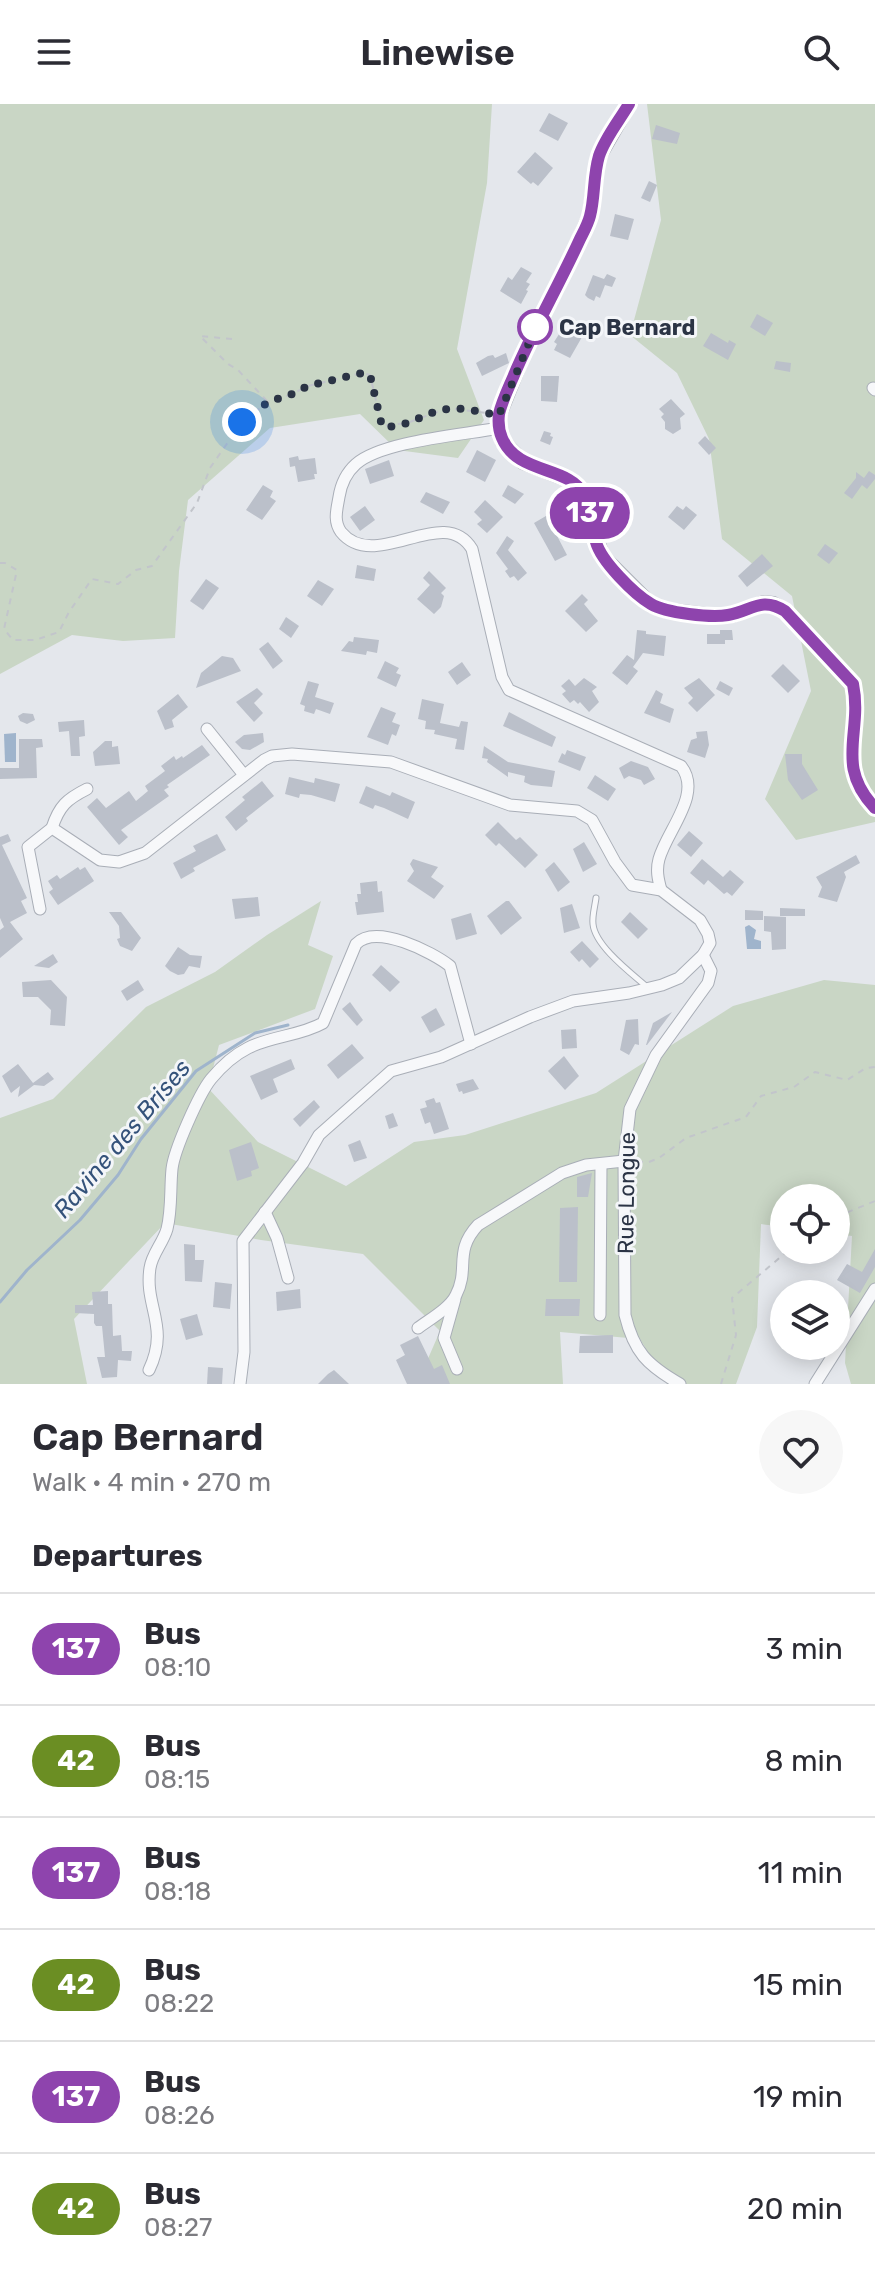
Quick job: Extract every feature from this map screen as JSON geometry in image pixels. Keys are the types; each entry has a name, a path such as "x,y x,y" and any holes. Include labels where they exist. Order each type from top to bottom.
{"street":[{"path":"629,104 598,158 590,216 529,340 499,422 503,442 523,462 564,478 581,490 602,556 651,605 665,610 714,616 732,615 764,603 785,611 853,684 855,717 851,766 855,783 875,808"},
{"path":"52,828 100,860 119,862 145,853 264,760 282,754 391,762 510,805 577,811 595,825 632,885 661,890 659,857 688,792 689,778 681,766 509,690 502,677 472,549 464,538 451,533 425,534 386,545 362,545 342,534 336,521 344,481 352,468 366,457 499,422"},
{"path":"207,729 244,775"},
{"path":"40,909 28,847 52,828 63,802 87,789"},
{"name":"Rue Longue","path":"661,890 700,920 710,943 703,955 711,971 708,983 656,1055 630,1109 624,1161 625,1315 636,1350 680,1384"},
{"path":"149,1370 157,1353 159,1331 150,1268 166,1232 172,1205 172,1167 179,1143 209,1081 249,1047 323,1023 356,944 360,939 372,936 411,944 450,966 471,1044"},
{"path":"240,1384 244,1352 241,1249 246,1235 303,1163 319,1135 385,1075 471,1044 573,1001 648,988 679,978 703,955"},
{"path":"457,1369 444,1338 460,1283 467,1237 478,1225 562,1173 586,1165 624,1161"},
{"path":"600,1315 601,1164"},
{"path":"265,1212 277,1238 288,1278"},
{"path":"815,1384 875,1289"},
{"path":"418,1328 455,1298"}],"lane":[{"path":"596,898 592,921 597,936 616,959 648,988"}],"path":[{"path":"232,339 200,336 268,402"},
{"path":"0,563 17,570 4,629 13,640 35,640 59,632 92,579 118,584 136,570 152,566 197,503 210,468 242,422 268,402 308,386 362,373 370,375 382,426 407,423 448,408 499,422"},
{"path":"624,1161 649,1162 659,1158 686,1138 746,1117 761,1096 794,1087 815,1072 847,1080 866,1068 875,1067"},
{"path":"850,1211 875,1201"},
{"path":"721,1384 736,1335 732,1298 772,1264"}],"green space":[{"path":"0,104 492,104 487,183 457,349 484,420 458,458 397,450 360,414 270,428 188,500 175,638 123,641 72,635 0,674"},
{"path":"647,104 875,104 875,822 796,840 765,799 811,691 792,596 722,539 709,439 677,373 630,335 661,220"},
{"path":"321,901 308,945 333,956 315,1009 219,1045 208,1088 258,1142 346,1186 414,1142 465,1135 596,1093 733,1006 824,980 875,985 875,1384 851,1384 845,1363 845,1360 850,1360 850,1184 770,1184 770,1225 761,1224 757,1327 736,1384 667,1384 640,1339 560,1332 563,1384 417,1384 440,1331 363,1254 165,1223 74,1319 87,1384 0,1384 0,1118 53,1099 146,1007 215,972"}],"water":[{"path":"16,733 16,762 5,762 4,734"},
{"path":"749,925 756,930 754,939 761,941 761,949 747,949 745,927"}],"building":[{"path":"549,113 568,123 558,141 539,131"},
{"path":"656,125 680,133 677,144 652,139"},
{"path":"535,152 553,168 538,186 517,172"},
{"path":"649,181 657,185 650,202 641,198"},
{"path":"615,214 634,219 628,240 610,236"},
{"path":"521,267 532,273 526,282 530,284 521,304 500,291 508,277 512,280"},
{"path":"607,274 616,278 612,287 605,285 600,298 596,296 594,301 588,298 585,295 593,275 604,279"},
{"path":"757,314 773,323 765,336 750,327"},
{"path":"561,331 571,336 574,332 582,337 570,358 554,350 557,344 554,342"},
{"path":"711,333 736,344 728,360 703,346"},
{"path":"506,353 509,363 482,376 476,363 488,356 495,358"},
{"path":"776,361 791,363 790,372 774,369"},
{"path":"541,376 559,376 557,402 541,401"},
{"path":"671,399 685,414 680,418 681,429 673,434 665,429 661,417 664,414 659,409"},
{"path":"544,431 553,437 550,445 540,441"},
{"path":"705,436 716,448 709,455 698,443"},
{"path":"477,450 496,460 485,482 466,472"},
{"path":"298,456 299,460 315,458 315,479 298,482 295,466 290,467 289,458"},
{"path":"389,460 394,476 370,484 365,469"},
{"path":"869,471 875,479 867,489 862,485 852,499 844,493 856,478 856,472 864,478"},
{"path":"263,485 273,491 270,497 276,501 262,520 246,510"},
{"path":"508,485 524,494 515,504 502,496"},
{"path":"426,492 450,502 443,514 420,502"},
{"path":"485,500 503,517 487,533 477,524 482,520 474,512"},
{"path":"365,506 375,520 360,531 350,517"},
{"path":"677,506 683,510 686,506 697,515 684,530 668,517"},
{"path":"551,513 560,527 554,530 567,555 555,561 534,523"},
{"path":"507,536 514,541 508,550 527,573 518,581 514,576 510,578 505,571 508,569 496,553"},
{"path":"825,544 838,553 829,564 817,555"},
{"path":"762,554 773,566 747,587 738,576"},
{"path":"357,565 376,569 374,581 355,578"},
{"path":"429,571 446,588 441,593 444,596 441,607 434,614 417,599 430,585 423,578"},
{"path":"206,579 219,588 203,610 190,601"},
{"path":"318,580 334,589 322,606 307,596"},
{"path":"582,594 588,600 584,604 598,621 586,632 565,611"},
{"path":"286,617 299,626 291,638 279,629"},
{"path":"637,630 666,636 664,656 643,653 633,667 638,671 627,685 612,673 627,655 634,660"},
{"path":"720,630 732,630 733,640 725,640 725,644 707,644 707,634 720,634"},
{"path":"354,637 379,640 377,653 367,651 366,655 341,651 349,641 353,642"},
{"path":"268,642 283,661 273,669 259,649"},
{"path":"222,656 233,658 241,671 196,688 201,673"},
{"path":"385,661 399,668 396,673 401,675 396,687 377,678"},
{"path":"462,662 471,675 457,685 448,672"},
{"path":"783,664 800,681 788,693 771,676"},
{"path":"584,678 597,687 592,691 599,702 589,712 580,702 578,704 574,700 570,703 562,694 566,691 561,686 569,679 575,686"},
{"path":"699,678 715,695 697,712 688,703 693,698 684,688"},
{"path":"308,681 319,684 315,697 334,703 330,714 316,709 314,714 304,711 305,706 300,704"},
{"path":"720,681 733,688 729,696 716,689"},
{"path":"257,688 263,694 254,703 263,713 254,722 236,702"},
{"path":"656,690 663,694 660,703 674,709 670,723 644,713"},
{"path":"178,694 188,707 172,720 174,727 165,730 157,711"},
{"path":"422,699 444,704 440,723 459,727 461,721 468,722 464,750 455,749 457,739 425,729 426,721 418,719"},
{"path":"381,707 396,713 392,722 400,725 388,745 367,737"},
{"path":"509,712 556,737 552,747 503,726"},
{"path":"33,714 35,720 27,724 20,721 18,716"},
{"path":"84,720 85,736 79,737 80,756 71,756 69,731 59,732 58,722"},
{"path":"707,731 709,745 705,758 687,752 691,740 697,738 696,732"},
{"path":"263,733 264,742 250,750 242,749 235,742 244,735"},
{"path":"19,739 42,739 43,747 36,748 37,778 0,779 0,768 19,768"},
{"path":"105,741 112,741 112,747 118,746 120,764 95,766 93,752"},
{"path":"202,745 210,755 167,785 169,787 164,790 169,796 121,830 128,837 119,845 87,807 97,798 106,808 129,791 136,801 148,791 145,786 165,771 161,766 174,756 176,760 183,758"},
{"path":"484,746 508,762 555,771 552,787 531,785 524,782 525,776 508,772 508,777 487,762 488,759 482,758"},
{"path":"567,750 586,757 580,771 558,762"},
{"path":"785,754 802,754 802,764 818,790 802,800 788,780"},
{"path":"631,761 648,767 655,779 644,785 641,780 629,776 624,779 619,768"},
{"path":"595,775 616,789 608,801 587,788"},
{"path":"289,777 314,783 315,778 340,784 335,802 311,795 300,794 299,798 285,794"},
{"path":"262,781 274,796 246,818 248,821 236,831 225,817 245,800 242,797"},
{"path":"366,786 415,802 408,819 375,805 373,809 359,803"},
{"path":"498,822 516,840 520,837 538,855 525,868 499,843 496,846 485,835"},
{"path":"689,831 703,843 691,857 677,845"},
{"path":"8,834 11,841 2,845 27,898 21,901 27,913 10,922 23,939 0,958 0,930 4,927 0,918 0,837"},
{"path":"217,834 226,850 193,868 195,871 181,879 173,863 196,851 193,846"},
{"path":"584,842 597,864 583,872 573,849"},
{"path":"856,855 860,863 844,872 846,877 837,902 818,897 822,887 816,877"},
{"path":"413,859 438,867 431,877 444,886 434,899 407,881 414,871 410,864"},
{"path":"702,859 723,877 730,870 744,882 732,896 727,892 724,894 708,880 704,885 690,873"},
{"path":"554,862 570,882 558,892 545,870"},
{"path":"78,867 80,870 85,867 94,881 58,905 49,892 53,889 48,881 57,875 60,879"},
{"path":"377,881 378,892 382,891 384,912 357,915 355,902 358,902 357,894 361,894 360,883"},
{"path":"258,897 260,916 235,919 232,899"},
{"path":"506,901 522,918 501,935 487,916"},
{"path":"572,904 580,928 564,933 560,908"},
{"path":"780,908 805,909 805,916 780,916"},
{"path":"745,910 763,911 763,920 745,920"},
{"path":"109,912 121,912 141,938 132,951 120,946 117,939 120,938 119,926"},
{"path":"630,912 648,929 638,939 621,922"},
{"path":"471,913 477,934 456,940 451,919"},
{"path":"764,916 786,917 786,949 772,950 771,932 764,931"},
{"path":"582,941 599,959 590,968 570,952"},
{"path":"178,947 190,955 202,956 200,968 189,966 184,974 178,975 170,971 165,966"},
{"path":"53,954 58,962 49,968 34,966"},
{"path":"381,965 400,982 390,992 372,975"},
{"path":"51,980 67,997 65,1026 50,1025 51,1010 38,997 23,997 22,982"},
{"path":"138,980 144,990 127,1001 121,991"},
{"path":"350,1002 363,1020 357,1026 342,1009"},
{"path":"436,1008 445,1025 430,1033 421,1017"},
{"path":"672,1012 647,1045 646,1045 653,1023"},
{"path":"638,1019 639,1045 635,1044 629,1055 620,1050 626,1020"},
{"path":"576,1029 577,1048 562,1049 561,1030"},
{"path":"352,1044 364,1058 338,1079 327,1065"},
{"path":"564,1056 579,1076 565,1090 548,1071"},
{"path":"291,1059 295,1069 273,1079 278,1092 261,1100 250,1076"},
{"path":"18,1064 33,1083 48,1072 54,1079 44,1086 34,1085 18,1097 20,1086 11,1093 2,1076"},
{"path":"473,1079 479,1089 463,1094 459,1092 456,1084"},
{"path":"434,1098 436,1103 440,1102 449,1129 434,1134 430,1122 425,1124 420,1109 427,1107 425,1101"},
{"path":"314,1100 320,1107 300,1127 293,1119"},
{"path":"393,1113 398,1126 389,1129 385,1116"},
{"path":"360,1140 367,1158 354,1162 348,1145"},
{"path":"251,1142 259,1168 251,1171 252,1176 237,1181 229,1150"},
{"path":"592,1173 588,1197 577,1197 577,1177"},
{"path":"578,1207 577,1282 559,1282 560,1208"},
{"path":"184,1244 195,1245 195,1260 204,1260 202,1282 185,1281"},
{"path":"875,1249 875,1267 860,1293 850,1287 850,1280 837,1280 847,1264 862,1272"},
{"path":"215,1282 232,1284 230,1309 213,1307"},
{"path":"300,1289 301,1308 277,1311 276,1292"},
{"path":"108,1291 108,1304 112,1304 113,1336 121,1335 122,1351 132,1351 131,1361 118,1360 117,1377 102,1378 97,1357 105,1357 102,1326 94,1323 94,1314 75,1313 75,1305 93,1305 92,1292"},
{"path":"546,1299 580,1299 579,1316 545,1316"},
{"path":"197,1314 203,1335 186,1340 180,1319"},
{"path":"613,1335 613,1353 579,1353 580,1336"},
{"path":"418,1336 434,1369 442,1365 450,1384 407,1384 396,1360 405,1355 400,1345"},
{"path":"208,1367 223,1368 222,1384 207,1384"},
{"path":"334,1370 349,1384 318,1384 328,1374"}],"waterway":[{"name":"Ravine des Brises","path":"0,1302 27,1270 80,1220 196,1071 255,1033 288,1025"}],"bus line":[{"name":"137","path":"629,104 598,158 590,216 507,392 499,415 503,442 523,462 564,478 581,490 602,556 651,605 665,610 714,616 732,615 764,603 785,611 853,684 855,717 851,766 855,783 875,808"}],"place":[{"name":"Cap Bernard","path":"535,327"}],"route":[{"path":"242,422 268,402 308,386 362,373 370,375 382,426 407,423 448,408 499,415 538,321 535,327"}]}
